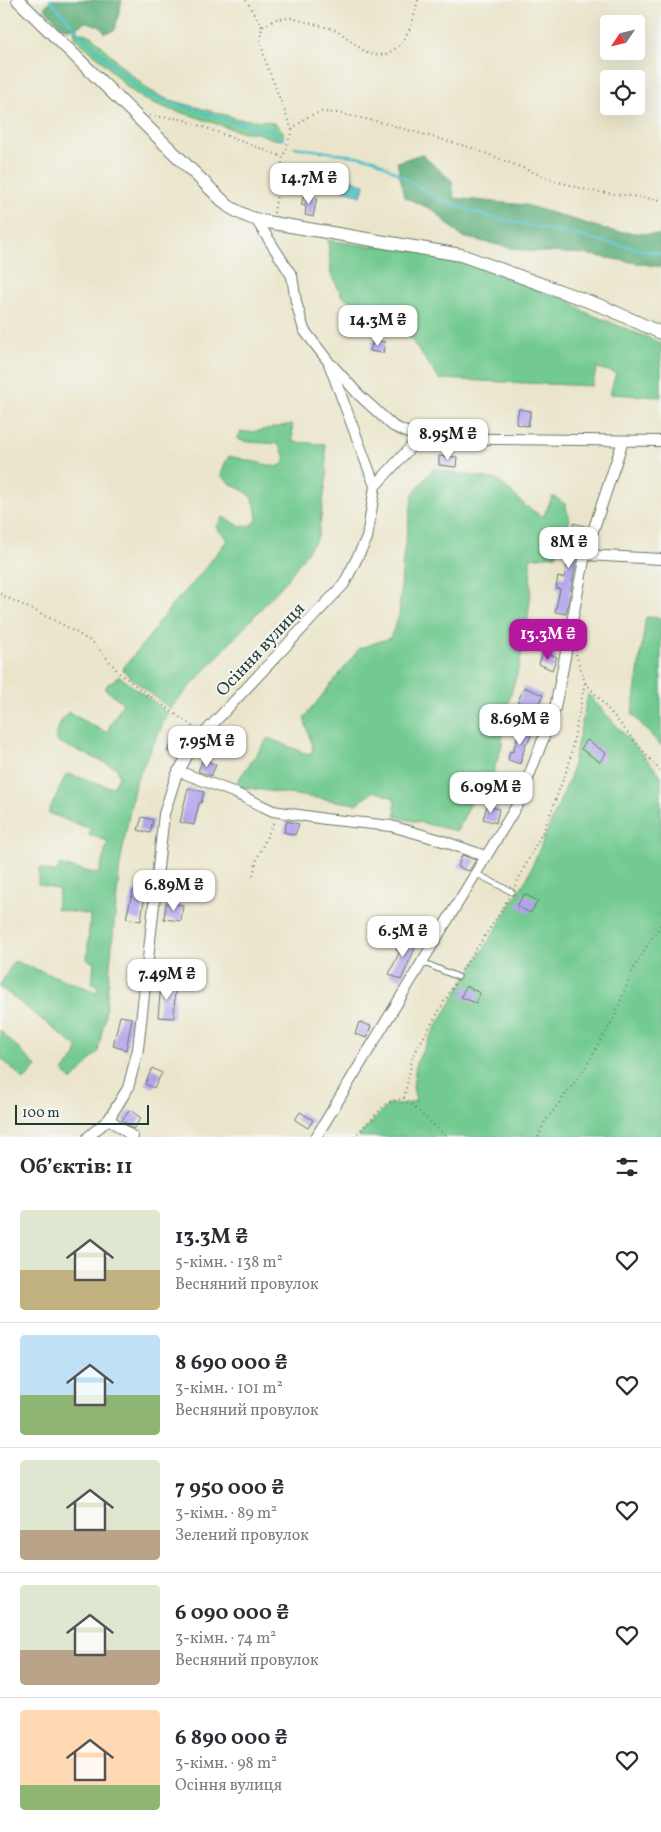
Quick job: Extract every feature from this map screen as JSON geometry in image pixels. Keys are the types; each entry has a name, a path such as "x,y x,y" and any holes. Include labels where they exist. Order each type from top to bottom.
{"street":[{"path":"18,0 228,206 257,221 461,256 604,307 661,333"},
{"name":"Осіння вулиця","path":"88,1137 109,1119 128,1088 138,1049 164,814 178,771 194,744 344,584 367,538 375,486 328,361 304,330 296,302 292,276 257,221"},
{"path":"328,361 359,395 393,426 420,438 661,441"},
{"path":"375,486 420,438"},
{"path":"316,1137 474,873 519,802 555,708 585,555 623,441"},
{"path":"585,555 661,559"},
{"path":"178,771 233,792 273,812 391,826 437,839 485,856"},
{"path":"109,1119 132,1137"}],"lane":[{"path":"474,873 512,892"},
{"path":"421,962 458,977"}],"path":[{"path":"246,0 262,27 260,40 266,63 292,130"},
{"path":"262,27 276,19 291,18 337,30 368,54 385,55 401,45 412,24 418,0"},
{"path":"272,223 283,157 292,130 305,118 320,112 337,112 380,122 475,149 554,181 591,191 661,200"},
{"path":"136,114 182,119 283,157"},
{"path":"0,594 62,624 95,644 120,674 203,734"},
{"path":"570,637 585,682 661,772"},
{"path":"253,875 257,859 278,812"},
{"path":"538,1137 545,1122 584,1070 614,1018 634,969 661,924"},
{"path":"354,1137 387,1103 404,1098 447,1137"}],"green space":[{"path":"51,0 122,0 115,30 105,33 99,26 86,22 74,29 61,27 44,7"},
{"path":"74,30 92,36 149,90 164,98 239,119 267,121 276,124 283,131 283,140 273,139 257,133 238,131 143,99 127,87 99,58 76,39"},
{"path":"421,154 452,181 454,198 526,205 611,231 661,235 661,267 583,254 525,251 462,237 433,210 404,197 397,162"},
{"path":"328,240 439,255 478,267 537,290 562,295 585,312 661,343 661,397 610,394 616,373 597,368 592,386 439,379 405,331 342,296 331,274"},
{"path":"292,424 293,442 325,444 327,475 318,537 286,581 170,709 131,678 123,670 124,667 156,628 157,622 163,618 172,605 194,582 228,539 216,528 223,517 245,527 257,520 255,504 251,497 229,483 221,475 226,461 229,456 277,467 284,463 286,458 278,444 242,441 237,439 241,432 252,432"},
{"path":"433,469 498,480 527,507 543,517 553,496 565,504 570,520 556,555 530,558 531,590 527,627 519,667 504,717 502,745 492,776 472,801 457,831 396,817 394,798 374,791 357,804 234,786 268,738 310,755 313,749 304,718 360,648 390,638 399,616 403,558 413,494"},
{"path":"646,617 661,618 661,746 632,714"},
{"path":"119,676 168,713 135,783 120,864 105,1016 98,1052 72,1081 63,1071 76,1056 77,1047 0,987 0,985 14,961 97,992 98,986 92,983 94,963 87,959 90,915 56,909 59,890 38,884 39,868 56,873 59,865 99,874 108,841 89,835 91,829 48,813 66,775 69,774 109,787 114,786 119,776 117,768 58,742 55,737 61,721 68,712 105,732 107,731 123,703 105,689 108,684"},
{"path":"588,694 661,775 661,1137 358,1137 389,1104 401,1105 416,1101 413,1088 416,1063 527,878 570,778"},
{"path":"0,1030 37,1067 24,1080 0,1057"}],"water":[{"path":"312,167 341,175 365,185 361,196 322,185 297,185 299,176"}],"building":[{"path":"304,195 317,198 313,217 305,215 306,206 301,205"},
{"path":"373,340 385,342 383,353 370,351"},
{"path":"519,409 531,411 528,426 516,424"},
{"path":"439,456 457,457 456,467 439,465"},
{"path":"574,523 587,527 583,538 581,537 566,614 555,612 560,589 556,588 558,577 564,578 569,555 566,555"},
{"path":"543,652 557,657 552,670 539,664"},
{"path":"524,687 543,695 536,712 525,707 524,709 516,706"},
{"path":"520,728 532,731 528,743 526,743 520,764 508,760 510,751 513,752"},
{"path":"174,740 185,746 178,757 167,751"},
{"path":"587,740 606,753 600,762 581,749"},
{"path":"203,759 216,765 211,776 198,771"},
{"path":"499,778 510,782 507,792 496,789"},
{"path":"188,788 204,792 201,803 199,803 194,825 180,822"},
{"path":"487,806 499,809 496,823 483,819"},
{"path":"142,817 153,820 150,833 138,830"},
{"path":"287,821 299,824 295,835 284,832"},
{"path":"462,855 476,860 469,871 458,867"},
{"path":"133,891 145,893 141,921 126,918"},
{"path":"524,894 538,901 530,913 517,906"},
{"path":"166,903 183,905 181,921 164,919"},
{"path":"419,927 430,931 425,944 414,940"},
{"path":"401,938 417,944 401,980 389,974 400,951 396,950"},
{"path":"161,983 175,984 174,1018 158,1017"},
{"path":"466,986 480,993 476,1003 461,997"},
{"path":"120,1016 132,1018 126,1050 113,1046"},
{"path":"359,1022 371,1026 367,1038 355,1034"},
{"path":"152,1068 162,1073 154,1088 145,1084"},
{"path":"130,1110 141,1118 133,1129 122,1120"},
{"path":"300,1112 313,1120 308,1128 295,1120"}],"waterway":[{"path":"50,0 80,34 145,94 238,123 271,130 283,140"},
{"path":"294,147 374,159 439,199 483,215 661,254"}]}
